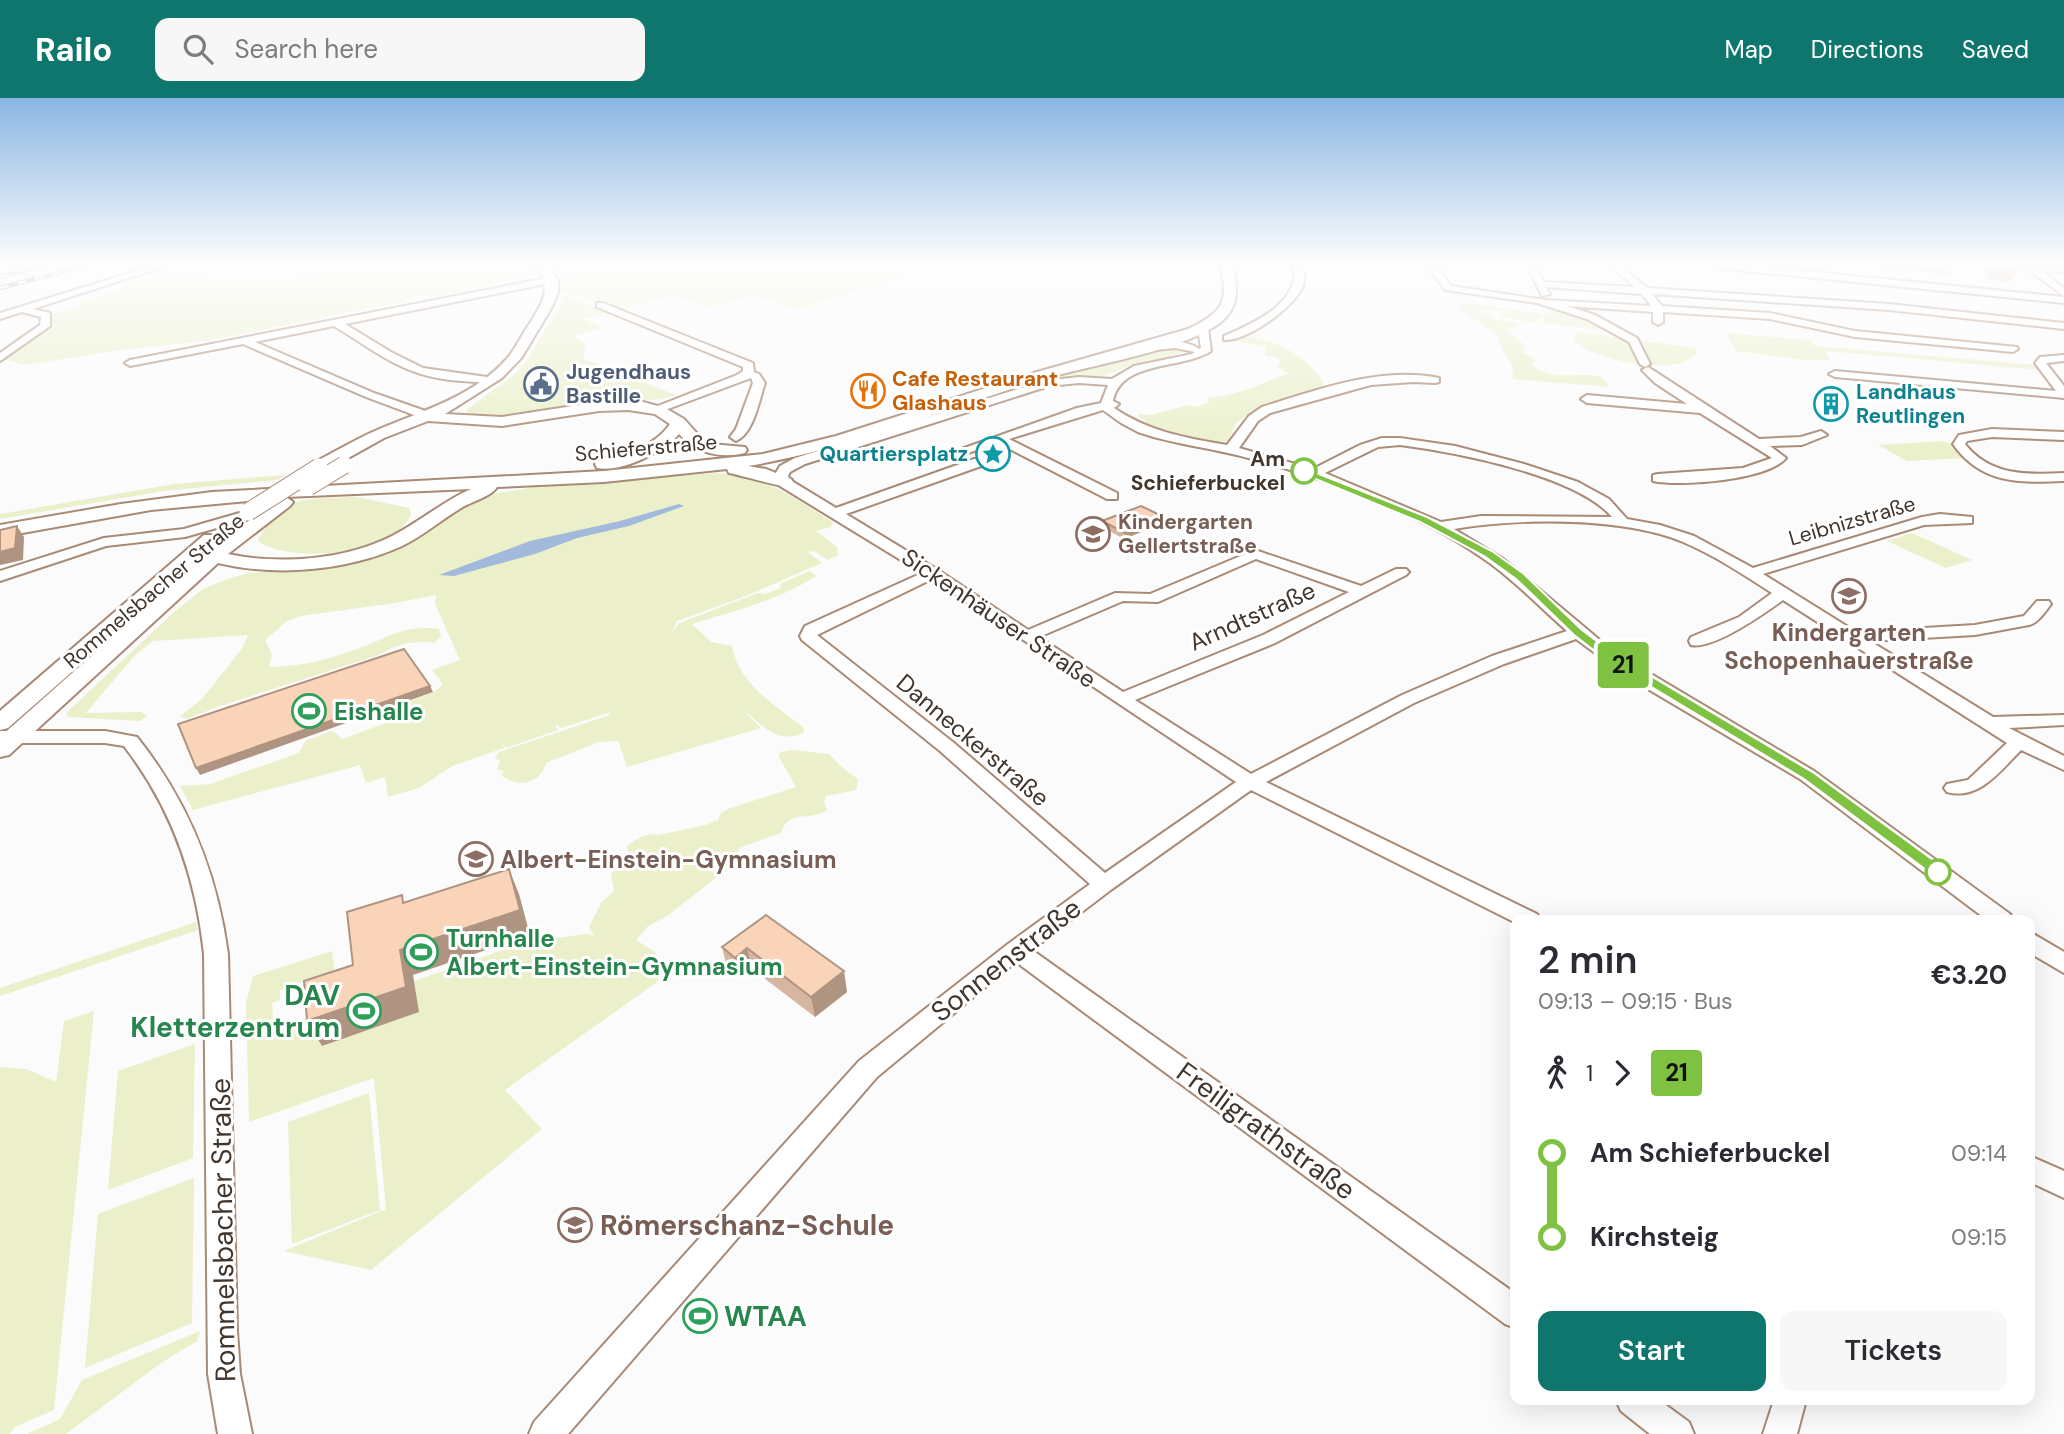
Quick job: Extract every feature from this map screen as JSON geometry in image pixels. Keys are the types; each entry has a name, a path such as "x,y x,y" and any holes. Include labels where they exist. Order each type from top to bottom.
{"main road":[{"name":"Rommelsbacher Straße","path":"4,737 212,551 344,465 422,425 430,417 490,380 504,369 534,327"},
{"name":"Schieferstraße","path":"1179,334 1188,327"},
{"name":"Schieferstraße","path":"0,531 173,502 692,468 756,460 816,447 1202,328"},
{"name":"Schieferstraße","path":"0,524 113,503 226,489 578,469 740,455 842,432 1016,376 1150,343"},
{"path":"430,417 479,423 529,419 603,406 656,409 670,414 679,422 695,444 715,451 749,449 842,432"},
{"name":"Rommelsbacher Straße","path":"4,737 179,589 246,514 319,467 403,424 430,417"},
{"path":"578,469 643,453 666,440 679,422"},
{"path":"692,468 755,472 785,483"},
{"path":"212,551 232,563 252,565 315,563 363,554 398,541 422,510 470,494 541,478"},
{"path":"320,491 392,493 408,496 422,510"},
{"path":"212,551 268,557 280,563"},
{"path":"179,589 252,565"}],"street":[{"path":"2,357 43,327"},
{"path":"130,363 315,327"},
{"path":"344,327 378,349 429,373 490,380"},
{"path":"656,327 746,363 750,370 746,374 656,409"},
{"path":"1228,338 1249,327"},
{"path":"1611,327 1635,342 1647,367 1656,378 1780,458 1777,463 1750,470 1658,478"},
{"path":"1816,327 1835,332 2014,349"},
{"path":"1200,348 1202,328"},
{"path":"1179,334 1200,348"},
{"path":"245,341 430,417"},
{"path":"1150,343 1200,348"},
{"path":"835,513 979,462 960,452 1038,426 1110,396 1136,369 1200,348"},
{"path":"2064,358 2044,359 2040,363 2064,394"},
{"path":"736,437 742,430 759,383 757,378 746,374"},
{"path":"1835,374 2064,394"},
{"path":"1231,449 1244,436 1247,424 1254,416 1266,410 1368,381 1401,377 1435,380"},
{"path":"785,483 782,472 800,461 1039,386 1069,380 1110,396"},
{"path":"1110,396 1116,415 1156,434 1231,449 1313,474 1439,527 1510,569 1578,633 1633,672 1769,750 1827,788 1995,915"},
{"path":"1587,399 1706,409"},
{"path":"2064,436 1992,433 1962,438 1959,444 1974,463 1999,474 2019,478 2064,477"},
{"path":"1758,443 1802,441 1821,435"},
{"path":"999,439 1112,496"},
{"path":"1313,474 1382,442 1419,443 1508,464 1573,485 1604,502 1622,522"},
{"name":"Sickenhäuser Straße","path":"785,483 933,573 1250,782 1519,915"},
{"path":"0,576 90,546 195,531 246,514"},
{"name":"Leibnizstraße","path":"1751,573 1915,523 1940,518 1967,520"},
{"path":"1439,527 1480,520 1560,519 1622,522 1655,528 1689,539 1751,573 2020,742 2064,764"},
{"path":"144,537 180,541 212,551"},
{"path":"1028,636 1121,596 1152,599 1255,554 1362,592"},
{"name":"Arndtstraße","path":"1121,699 1269,639 1401,572"},
{"path":"808,636 811,629 933,573"},
{"path":"1698,641 1745,620 1782,593"},
{"path":"1851,637 1975,630 2029,620 2043,604"},
{"name":"Sonnenstraße","path":"558,1430 868,1069 1016,950 1104,884 1250,782 1408,699 1498,660 1578,633"},
{"name":"Danneckerstraße","path":"808,636 947,747 1104,884"},
{"path":"1989,723 2064,720"},
{"name":"Rommelsbacher Straße","path":"4,737 105,737 130,741 153,768 167,792 197,862 215,944 222,1331 224,1374 235,1434"},
{"path":"1954,788 1974,785 2020,742"},
{"path":"2035,944 2064,964"},
{"name":"Freiligrathstraße","path":"1016,950 1510,1309"},
{"path":"2035,1170 2064,1185"},
{"path":"1639,1405 1677,1434"},
{"path":"1780,1434 1789,1405"}],"green space":[{"path":"40,327 274,327 212,340 113,351 25,365 7,360 5,355 29,340"},
{"path":"547,327 602,327 573,336 585,344 584,359 676,395 650,400 590,402 503,415 468,416 466,410 515,374 529,358"},
{"path":"1487,327 1514,327 1506,330 1526,346 1523,352 1535,359 1532,364 1539,370 1556,375 1594,375 1602,377 1610,387 1513,379 1512,364 1502,349 1497,334"},
{"path":"1579,327 1602,327 1609,331"},
{"path":"1577,332 1695,348 1697,353 1687,360 1673,364 1636,364 1600,355 1585,348 1575,341 1574,335"},
{"path":"1725,333 1811,340 1816,346 2036,365 2041,370 1826,351 1830,360 1806,360 1736,351"},
{"path":"1238,337 1270,342 1292,352 1311,367 1327,388 1253,411 1236,423 1228,441 1219,442 1164,431 1137,414 1151,415 1188,405 1197,407 1210,402 1206,399 1235,393 1289,373 1277,368 1280,363 1278,358 1265,356 1265,347 1235,341"},
{"path":"1172,348 1183,351 1171,357 1129,366 1106,375 1055,380 1050,377"},
{"path":"1939,441 1957,444 1966,458 1907,461 1878,445"},
{"path":"716,473 764,483 833,522 831,527 816,531 837,547 838,555 828,560 814,551 808,552 822,563 741,598 677,621 672,633 679,623 758,593 764,594 781,588 780,584 810,571 816,576 787,592 692,624 711,642 732,646 736,660 750,683 804,728 803,733 785,736 769,731 741,708 761,728 627,767 619,741 599,742 546,763 539,776 527,782 507,779 501,775 504,771 497,769 500,760 495,758 499,752 610,715 609,710 608,713 561,728 555,724 558,730 506,748 502,742 504,748 452,766 419,788 388,797 385,777 366,783 360,765 193,810 180,786 210,784 299,753 305,741 332,731 343,739 394,720 401,704 434,692 443,684 432,670 460,660 435,604 436,595 300,616 286,622 265,640 272,655 269,667 333,657 411,629 439,629 441,636 434,643 419,642 399,646 187,719 179,717 202,699 241,650 248,635 153,641 135,655 86,713 142,712 147,716 140,721 68,717 66,713 174,612 203,589 248,573 330,568 386,555 425,534 473,499 492,494 541,486"},
{"path":"285,475 278,480 164,491 0,519 0,514 174,484"},
{"path":"357,497 409,508 411,514 401,528 385,538 341,551 293,553 258,541 269,522 294,503"},
{"path":"1912,533 1972,560 1946,568 1887,541"},
{"path":"794,750 829,754 858,779 856,790 826,796 824,802 827,810 794,818 788,821 781,833 739,848 735,863 667,916 648,926 636,940 654,951 665,967 657,982 505,1090 542,1129 371,1270 284,1251 386,1209 374,1078 249,1122 246,1003 253,976 332,951 336,984 326,974 280,990 280,1000 272,1003 274,1030 526,942 587,934 594,936 589,927 601,903 614,891 611,874 629,852 626,847 645,836 706,825 718,820 721,813 728,809 796,787 779,757 780,752"},
{"path":"196,922 198,930 0,996 0,988"},
{"path":"94,1011 54,1410 15,1427 10,1434 0,1434 0,1067 26,1069 56,1082 64,1021"},
{"path":"195,1044 193,1158 108,1190 118,1071"},
{"path":"369,1093 380,1210 292,1244 288,1122"},
{"path":"194,1178 192,1323 85,1368 98,1214"},
{"path":"200,1331 197,1341 161,1363 66,1434 27,1434 60,1419 82,1380"}],"water":[{"path":"679,504 684,506 629,526 577,538 535,554 454,576 439,575 530,541 620,521"}],"building":[{"name":"Kindergarten Gellertstraße","path":"1141,506 1164,517 1125,533 1102,521"},
{"path":"17,526 15,548 0,552 0,530"},
{"name":"Eishalle","path":"404,649 430,686 196,768 178,724"},
{"path":"509,869 520,910 400,950 406,987 307,1021 304,981 353,965 347,912 402,895 403,903"},
{"path":"766,915 844,971 811,997 747,948 735,958 722,947"}],"bus line":[{"name":"21","path":"1304,471 1423,519 1488,554 1520,577 1578,633 1609,657 1809,776 1879,825 1938,872"}],"place":[{"name":"Jugendhaus Bastille","path":"541,384"},
{"name":"Cafe Restaurant Glashaus","path":"868,391"},
{"name":"Landhaus Reutlingen","path":"1831,404"},
{"name":"Quartiersplatz","path":"993,454"},
{"name":"Am Schieferbuckel","path":"1304,471"},
{"name":"Kindergarten Gellertstraße","path":"1093,534"},
{"name":"Kindergarten Schopenhauerstraße","path":"1849,596"},
{"name":"Eishalle","path":"309,711"},
{"name":"Albert-Einstein-Gymnasium","path":"476,859"},
{"name":"Turnhalle Albert-Einstein-Gymnasium","path":"421,952"},
{"name":"DAV Kletterzentrum","path":"364,1011"},
{"name":"Römerschanz-Schule","path":"575,1225"},
{"name":"WTAA","path":"700,1316"}]}
